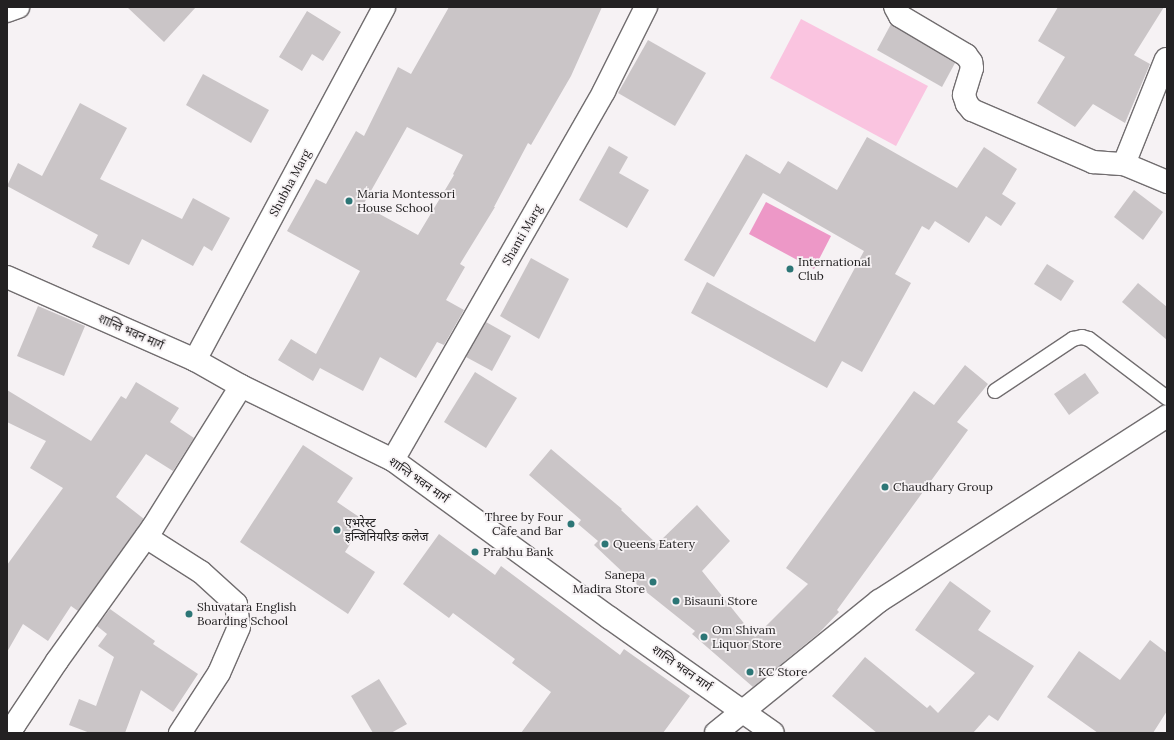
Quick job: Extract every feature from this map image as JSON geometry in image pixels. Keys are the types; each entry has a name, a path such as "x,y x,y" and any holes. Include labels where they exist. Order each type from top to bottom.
{"street":[{"path":"7,11 18,7"},
{"name":"Shubha Marg","path":"195,360 384,7"},
{"name":"Shanti Marg","path":"393,460 604,91 646,7"},
{"path":"895,7 900,16 966,55 972,62 972,68 964,95 967,104 972,110 1093,162 1124,164 1167,182"},
{"path":"1124,164 1166,59"},
{"name":"शान्ति भवन मार्ग","path":"7,277 195,360 241,386 393,460 610,618 744,711 773,733"},
{"path":"7,732 15,724 57,661 146,536 241,386"},
{"path":"716,733 879,601 1167,416"},
{"path":"146,536 201,572 236,604 239,627 219,673 180,733"}],"lane":[{"path":"995,391 1073,340 1082,337 1089,339 1167,398"}],"shaded area":[{"path":"801,19 928,86 896,146 770,78"},
{"path":"766,202 831,236 814,269 749,234"}],"building":[{"path":"127,7 196,7 164,42"},
{"path":"449,7 602,7 571,76 531,145 528,143 495,207 460,264 465,267 446,300 464,310 444,345 437,342 416,378 380,357 363,391 320,368 313,381 278,360 291,339 316,354 360,271 287,231 316,179 326,184 356,131 364,136 398,67 411,74","holes":["407,127 463,155 453,174 454,175 418,235 363,205"]},
{"path":"1058,7 1164,7 1134,55 1150,64 1125,123 1093,104 1075,127 1037,103 1065,57 1038,41"},
{"path":"307,11 341,32 323,61 312,54 302,71 279,57"},
{"path":"891,24 955,63 942,87 877,50"},
{"path":"648,40 706,73 675,126 618,93"},
{"path":"203,74 269,110 251,143 186,105"},
{"path":"80,103 127,128 100,179 182,219 193,198 230,218 212,251 204,246 193,266 142,239 129,265 92,247 98,235 7,186 18,163 42,176"},
{"path":"867,137 957,188 984,147 1017,169 1002,194 1016,203 1001,226 986,216 969,243 935,221 929,230 922,226 895,274 911,283 862,372 842,361 827,388 691,313 707,282 815,342 864,251 763,193 714,277 684,260 746,154 780,174 788,161 837,190"},
{"path":"609,146 628,157 619,173 649,190 627,228 579,200"},
{"path":"1134,190 1163,212 1143,240 1114,217"},
{"path":"531,258 569,279 539,339 500,316"},
{"path":"1047,264 1074,281 1061,301 1034,284"},
{"path":"1138,283 1167,307 1167,340 1122,302"},
{"path":"38,306 85,326 64,376 17,356"},
{"path":"486,322 511,336 492,371 466,357"},
{"path":"965,365 988,384 957,422 968,430 837,610 839,612 819,633 753,687 692,634 695,631 630,579 594,545 598,541 578,524 581,520 529,475 551,449 622,509 621,510 657,544 697,505 730,541 702,571 755,637 808,584 786,568 914,391 934,405"},
{"path":"475,372 517,398 486,448 444,422"},
{"path":"1085,373 1099,393 1069,415 1054,394"},
{"path":"136,382 179,408 170,422 194,438 173,471 146,454 116,497 144,519 78,611 71,606 48,641 23,624 7,652 7,565 63,488 30,468 46,441 7,422 7,390 91,441 121,396 126,399"},
{"path":"303,445 353,478 337,502 365,521 345,552 375,572 348,614 240,542"},
{"path":"439,534 495,575 501,566 620,655 624,649 690,696 663,733 521,733 551,692 512,663 515,659 453,613 449,618 403,584"},
{"path":"950,581 991,611 978,630 1034,666 998,721 989,715 973,733 877,733 832,696 865,657 927,708 930,705 938,713 975,673 915,630"},
{"path":"110,609 155,641 153,644 198,674 173,712 141,690 125,733 90,733 69,725 79,699 96,706 114,657 98,646 107,634 97,626"},
{"path":"1150,640 1167,653 1167,711 1153,733 1098,733 1047,697 1079,651 1120,680"},
{"path":"379,679 407,724 391,733 373,733 351,696"}],"place":[{"name":"Maria Montessori House School","path":"349,201"},
{"name":"International Club","path":"790,269"},
{"name":"Chaudhary Group","path":"885,487"},
{"name":"Three by Four Cafe and Bar","path":"571,524"},
{"name":"एभरेस्ट इन्जिनियरिङ कलेज","path":"337,530"},
{"name":"Queens Eatery","path":"605,544"},
{"name":"Prabhu Bank","path":"475,552"},
{"name":"Sanepa Madira Store","path":"653,582"},
{"name":"Bisauni Store","path":"676,601"},
{"name":"Shuvatara English Boarding School","path":"189,614"},
{"name":"Om Shivam Liquor Store","path":"704,637"},
{"name":"KC Store","path":"750,672"}]}
